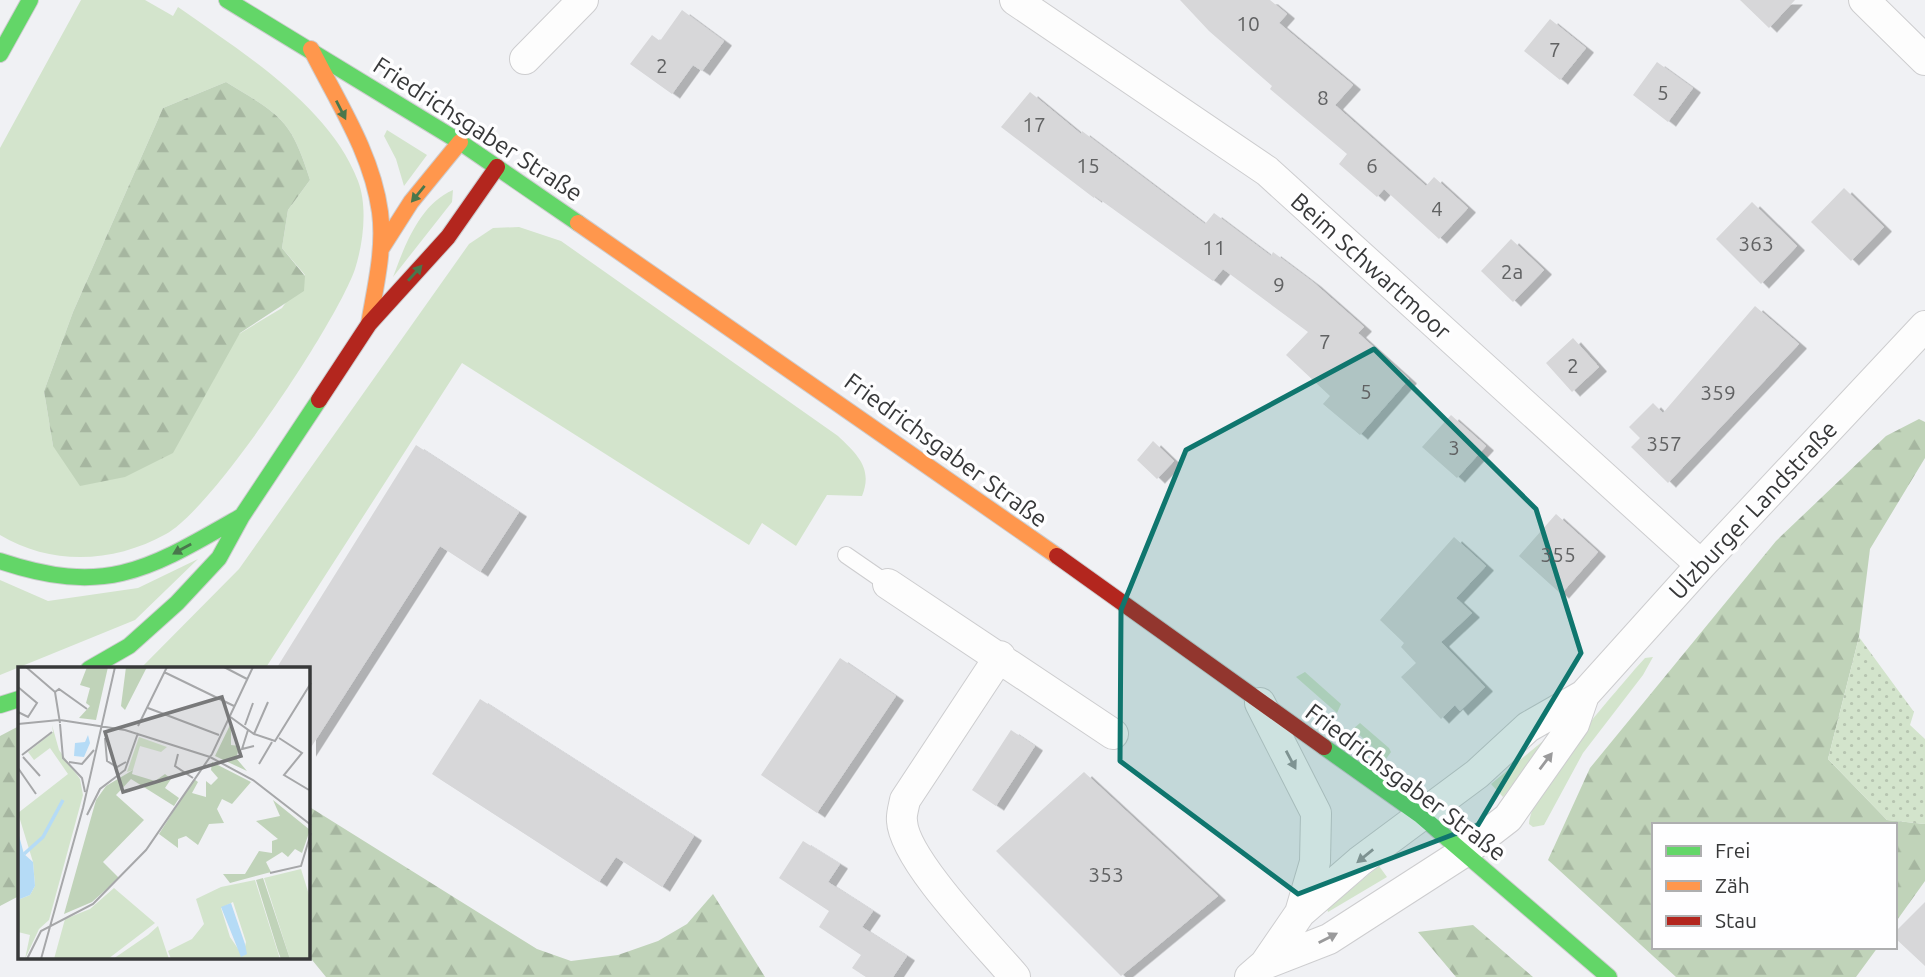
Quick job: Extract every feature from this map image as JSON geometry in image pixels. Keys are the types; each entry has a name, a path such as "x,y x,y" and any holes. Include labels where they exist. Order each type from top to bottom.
{"main road":[{"path":"0,54 30,0"},
{"name":"Friedrichsgaber Straße","path":"227,0 311,49 498,167 915,454 1133,613 1420,815 1609,977"},
{"path":"311,49 362,150 376,190 381,249 369,324"},
{"path":"381,249 411,202 460,142"},
{"path":"92,667 129,646 177,603 219,558 242,516 369,324 448,237 498,167"},
{"path":"0,561 44,575 71,579 115,577 152,566 242,516"},
{"path":"0,705 18,699"}],"street":[{"path":"525,59 583,0"},
{"name":"Beim Schwartmoor","path":"1015,0 1268,172 1701,565"},
{"path":"1864,0 1925,60"},
{"name":"Ulzburger Landstraße","path":"1258,970 1300,913 1360,861 1484,768 1528,727 1584,695 1701,565 1925,326"},
{"path":"888,584 1000,656 1113,734"},
{"path":"1000,656 905,800 902,821 908,842 936,885 1016,977"},
{"name":"Ulzburger Landstraße","path":"1258,970 1329,939 1464,852 1508,818 1574,724 1584,695"},
{"name":"Ulzburger Landstraße","path":"1258,699 1316,813 1315,862 1300,913"}],"lane":[{"path":"846,555 888,584"}],"highlighted area":[{"path":"1374,349 1536,509 1581,653 1478,825 1298,894 1120,761 1121,610 1186,450"}],"green space":[{"path":"81,0 145,0 173,16 178,7 281,82 327,128 345,154 358,181 363,202 363,225 355,269 344,295 300,370 213,490 187,518 166,534 146,544 104,555 62,556 20,545 0,535 0,148","holes":["226,82 281,120 303,159 310,180 288,210 282,248 305,275 282,308 53,446 44,391 73,312 163,108"]},
{"path":"226,82 281,120 303,159 310,180 288,210 282,248 305,276 304,291 240,333 173,453 125,477 80,486 53,446 44,391 73,312 163,108"},
{"path":"387,130 427,155 404,186 396,159 384,136"},
{"path":"453,190 452,202 393,277 409,239 423,215 441,196"},
{"path":"519,227 561,241 838,436 857,456 865,470 862,496 827,495 796,546 762,523 749,545 462,363 266,667 142,667 239,569 469,244 493,228"},
{"path":"1919,419 1925,422 1925,458 1870,549 1859,637 1828,759 1887,820 1925,824 1925,881 1897,920 1897,823 1652,823 1652,949 1877,949 1856,977 1676,977 1548,860 1590,768 1776,541 1886,436"},
{"path":"198,559 135,620 0,675 0,580 48,601 138,588"},
{"path":"1859,637 1914,712 1910,725 1925,739 1925,824 1887,820 1828,759"},
{"path":"1653,657 1643,675 1583,753 1544,825 1533,827 1529,824 1533,808 1543,788 1573,744 1645,658"},
{"path":"1305,672 1341,704 1337,713 1296,677"},
{"path":"1360,723 1389,748 1391,752 1386,759 1353,729"},
{"path":"18,727 18,897 0,906 0,736"},
{"path":"1543,741 1542,746 1503,797 1491,784"},
{"path":"310,807 537,949 571,961 618,955 658,941 687,924 713,894 765,977 326,977 310,957"},
{"path":"1379,866 1387,877 1328,912 1327,909"},
{"path":"1473,925 1533,977 1456,977 1418,932"}],"building":[{"path":"1180,0 1270,0 1287,14 1279,23 1353,85 1335,105 1426,186 1434,177 1468,208 1439,239 1384,189 1377,197 1339,164 1347,154 1270,89 1272,86 1209,31"},
{"path":"1740,0 1795,0 1769,28"},
{"path":"682,10 724,41 702,71 693,65 672,94 630,64 652,35 660,41"},
{"path":"1550,19 1586,48 1560,80 1524,51"},
{"path":"1657,62 1693,88 1668,122 1633,95"},
{"path":"1030,92 1081,134 1082,131 1205,224 1214,213 1271,256 1273,252 1313,282 1364,327 1358,333 1409,379 1360,435 1323,404 1330,396 1286,355 1308,332 1223,269 1213,281 1095,196 1094,198 1001,127"},
{"path":"1844,188 1884,227 1851,261 1811,222"},
{"path":"1752,202 1797,246 1761,284 1716,239"},
{"path":"1511,239 1544,270 1513,302 1481,271"},
{"path":"1755,306 1799,344 1668,483 1631,447 1640,438 1629,427 1653,403 1663,413"},
{"path":"1573,338 1599,367 1572,392 1546,363"},
{"path":"1451,415 1486,446 1457,478 1422,447"},
{"path":"1153,441 1174,461 1157,479 1137,460"},
{"path":"416,445 519,512 480,572 440,546 310,749 310,667 277,667"},
{"path":"1556,514 1598,552 1561,594 1519,556"},
{"path":"1454,537 1486,566 1456,598 1472,613 1441,642 1485,687 1460,711 1455,705 1441,719 1401,677 1416,663 1401,647 1404,643 1380,620"},
{"path":"840,658 896,696 817,813 761,775"},
{"path":"480,699 694,836 662,887 616,857 599,882 432,774"},
{"path":"1011,730 1035,746 996,806 972,790"},
{"path":"1084,772 1218,896 1121,976 996,851"},
{"path":"803,841 840,864 828,882 873,911 862,927 907,956 893,977 866,977 852,968 861,955 819,927 829,911 779,878"},
{"path":"1925,902 1925,966 1897,940 1897,930"}],"traffic: fast":[{"path":"0,54 30,0"},
{"path":"227,0 460,142 578,223"},
{"path":"92,667 129,646 177,603 219,558 242,516 319,400"},
{"path":"0,561 38,572 70,577 100,577 127,572 180,550 242,516"},
{"path":"0,705 18,699"},
{"path":"1324,747 1420,815 1609,977"}],"traffic: slow":[{"path":"311,49 362,148 376,190 381,240 369,324"},
{"path":"381,249 411,202 460,142"},
{"path":"578,223 1057,556"}],"traffic: jam":[{"path":"319,400 369,324 448,237 497,167"},
{"path":"1057,556 1324,747"}]}
